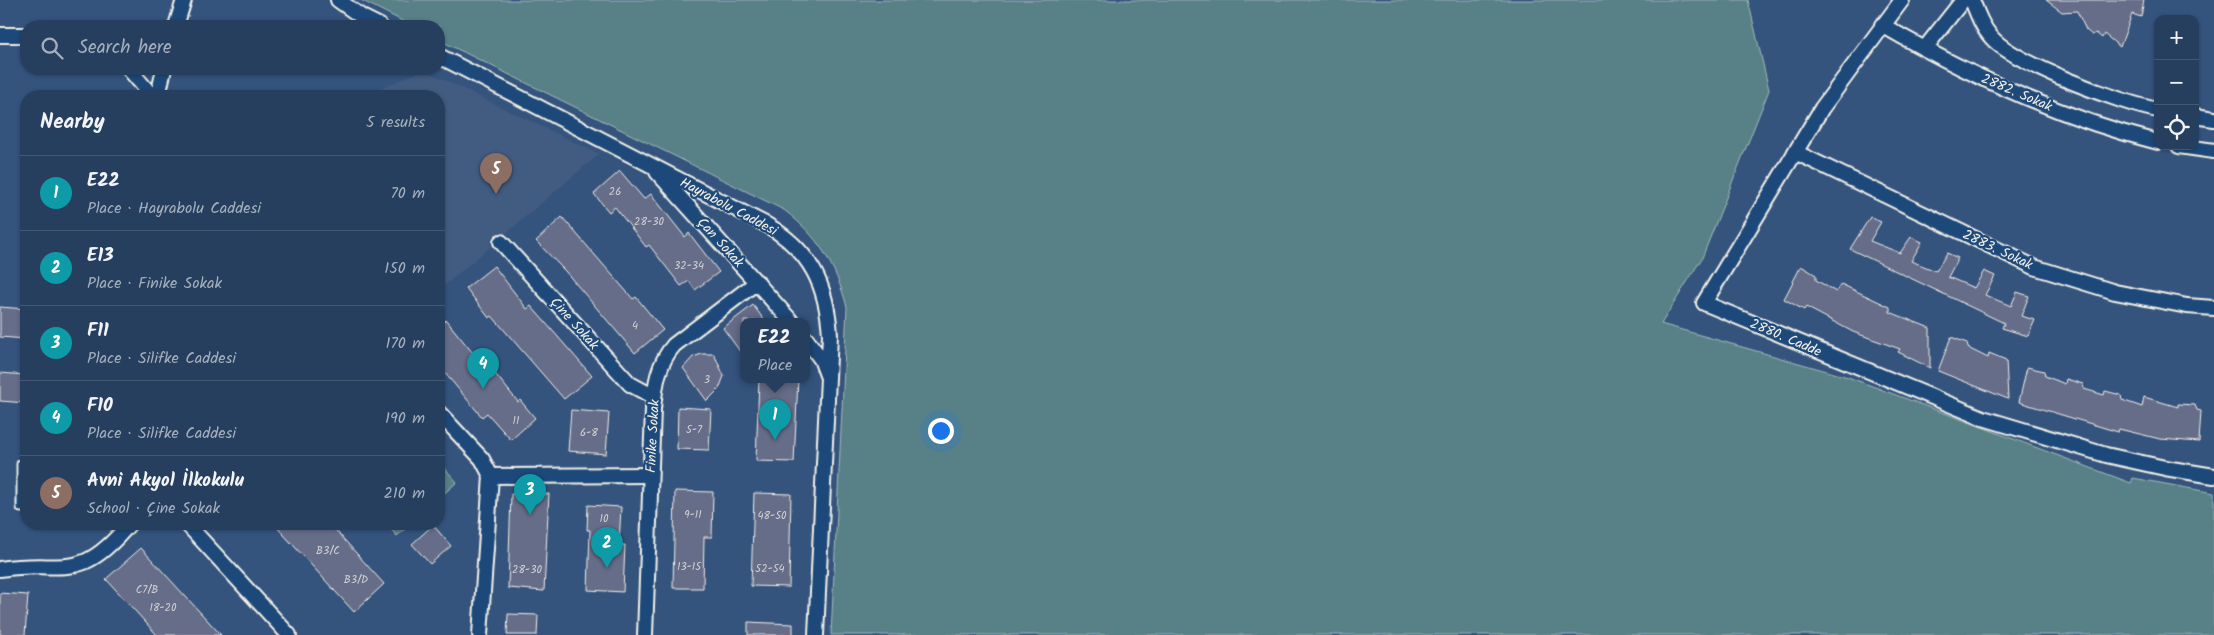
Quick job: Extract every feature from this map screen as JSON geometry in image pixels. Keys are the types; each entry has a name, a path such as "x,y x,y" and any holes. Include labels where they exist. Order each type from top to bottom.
{"street":[{"path":"178,20 184,0"},
{"path":"338,0 366,20"},
{"name":"2880. Cadde","path":"1902,0 1836,87 1704,303 1983,418 2106,455 2214,476"},
{"path":"1925,48 1963,0"},
{"path":"1972,0 1985,29 1992,39 2004,47 2041,67 2094,91 2154,109"},
{"name":"2882. Sokak","path":"1882,25 1986,79 2037,102 2122,133 2154,141"},
{"path":"0,35 20,35"},
{"name":"Hayrabolu Caddesi","path":"445,59 767,224 785,236 804,256 818,278 828,309 829,382 816,635"},
{"path":"134,75 147,90"},
{"path":"159,90 163,75"},
{"path":"2199,117 2214,119"},
{"path":"2199,149 2214,151"},
{"name":"2883. Sokak","path":"1795,152 2034,267 2115,292 2187,306 2214,308"},
{"name":"Çan Sokak","path":"649,164 788,318"},
{"name":"Çine Sokak","path":"501,242 630,384 654,397"},
{"name":"Finike Sokak","path":"646,635 654,397 661,365 670,350 757,282"},
{"path":"810,344 821,359 829,382"},
{"path":"445,419 482,459 491,476 480,635"},
{"path":"491,476 650,475"},
{"path":"0,569 77,566 103,551 123,530"},
{"path":"193,530 289,635"}],"shaded area":[{"path":"412,75 434,75 599,154 505,234 493,236 490,241 491,246 445,285 445,90 376,90"}],"green space":[{"path":"361,0 1748,0 1769,90 1702,258 1661,324 1848,377 2131,483 2133,478 2214,493 2214,635 831,635 847,307 837,277 824,252 807,230 784,210 445,43 445,20 400,20"},
{"path":"445,469 457,482 445,493"},
{"path":"392,530 404,530 397,536"}],"building":[{"path":"2046,0 2144,0 2141,17 2132,14 2120,47 2104,34 2102,38 2096,33 2092,35 2086,30 2077,11 2062,12"},
{"path":"620,171 644,199 651,194 685,237 689,233 719,272 695,290 689,281 681,286 649,245 646,247 615,207 609,212 594,194"},
{"path":"562,217 633,299 636,297 663,330 635,353 565,271 536,241"},
{"path":"1870,217 1881,222 1870,241 1900,253 1911,237 1922,242 1911,261 1936,271 1947,253 1958,258 1948,277 1974,288 1984,271 1995,276 1985,295 2011,306 2017,292 2029,296 2021,316 2035,320 2028,336 2002,328 2004,323 1850,249"},
{"path":"494,266 527,309 531,306 592,376 564,399 492,316 489,318 466,288"},
{"path":"1801,266 1816,275 1816,280 1836,292 1841,284 1890,307 1890,312 1930,328 1930,368 1898,352 1900,349 1853,332 1806,307 1804,310 1784,299"},
{"path":"753,305 763,318 740,318 740,351 723,328"},
{"path":"0,307 20,309 20,339 0,337"},
{"path":"445,321 481,363 484,360 518,402 520,400 535,418 511,440 487,413 482,417 445,373"},
{"path":"1951,337 1967,343 1968,348 1988,358 1989,353 2006,360 2008,399 1938,371"},
{"path":"702,354 714,354 724,376 719,389 707,401 683,368 693,357"},
{"path":"2027,367 2044,371 2045,376 2065,384 2066,379 2083,384 2084,389 2104,395 2105,391 2121,395 2122,400 2142,407 2144,397 2178,407 2178,404 2195,405 2197,410 2201,411 2199,442 2160,439 2119,429 2118,432 2019,402"},
{"path":"0,373 20,375 20,403 0,401"},
{"path":"759,383 798,383 794,462 756,461"},
{"path":"678,407 711,409 709,450 677,449"},
{"path":"571,410 609,413 606,454 568,451"},
{"path":"675,491 713,492 712,537 704,537 703,588 673,588"},
{"path":"754,493 791,494 789,587 751,586"},
{"path":"511,494 549,494 544,591 508,588"},
{"path":"588,505 621,507 619,545 625,545 623,592 588,590 590,530 587,530"},
{"path":"279,530 335,530 384,584 354,612"},
{"path":"427,530 437,530 451,546 430,564 412,544"},
{"path":"141,548 221,635 157,635 106,579"},
{"path":"0,593 28,595 25,635 0,635"},
{"path":"508,614 538,615 537,635 507,635"},
{"path":"748,622 793,624 793,635 748,635"}],"place":[{"name":"Avni Akyol İlkokulu","path":"496,194"},
{"name":"F10","path":"483,389"},
{"name":"E22","path":"775,440"},
{"name":"F11","path":"530,515"},
{"name":"E13","path":"607,568"}]}
